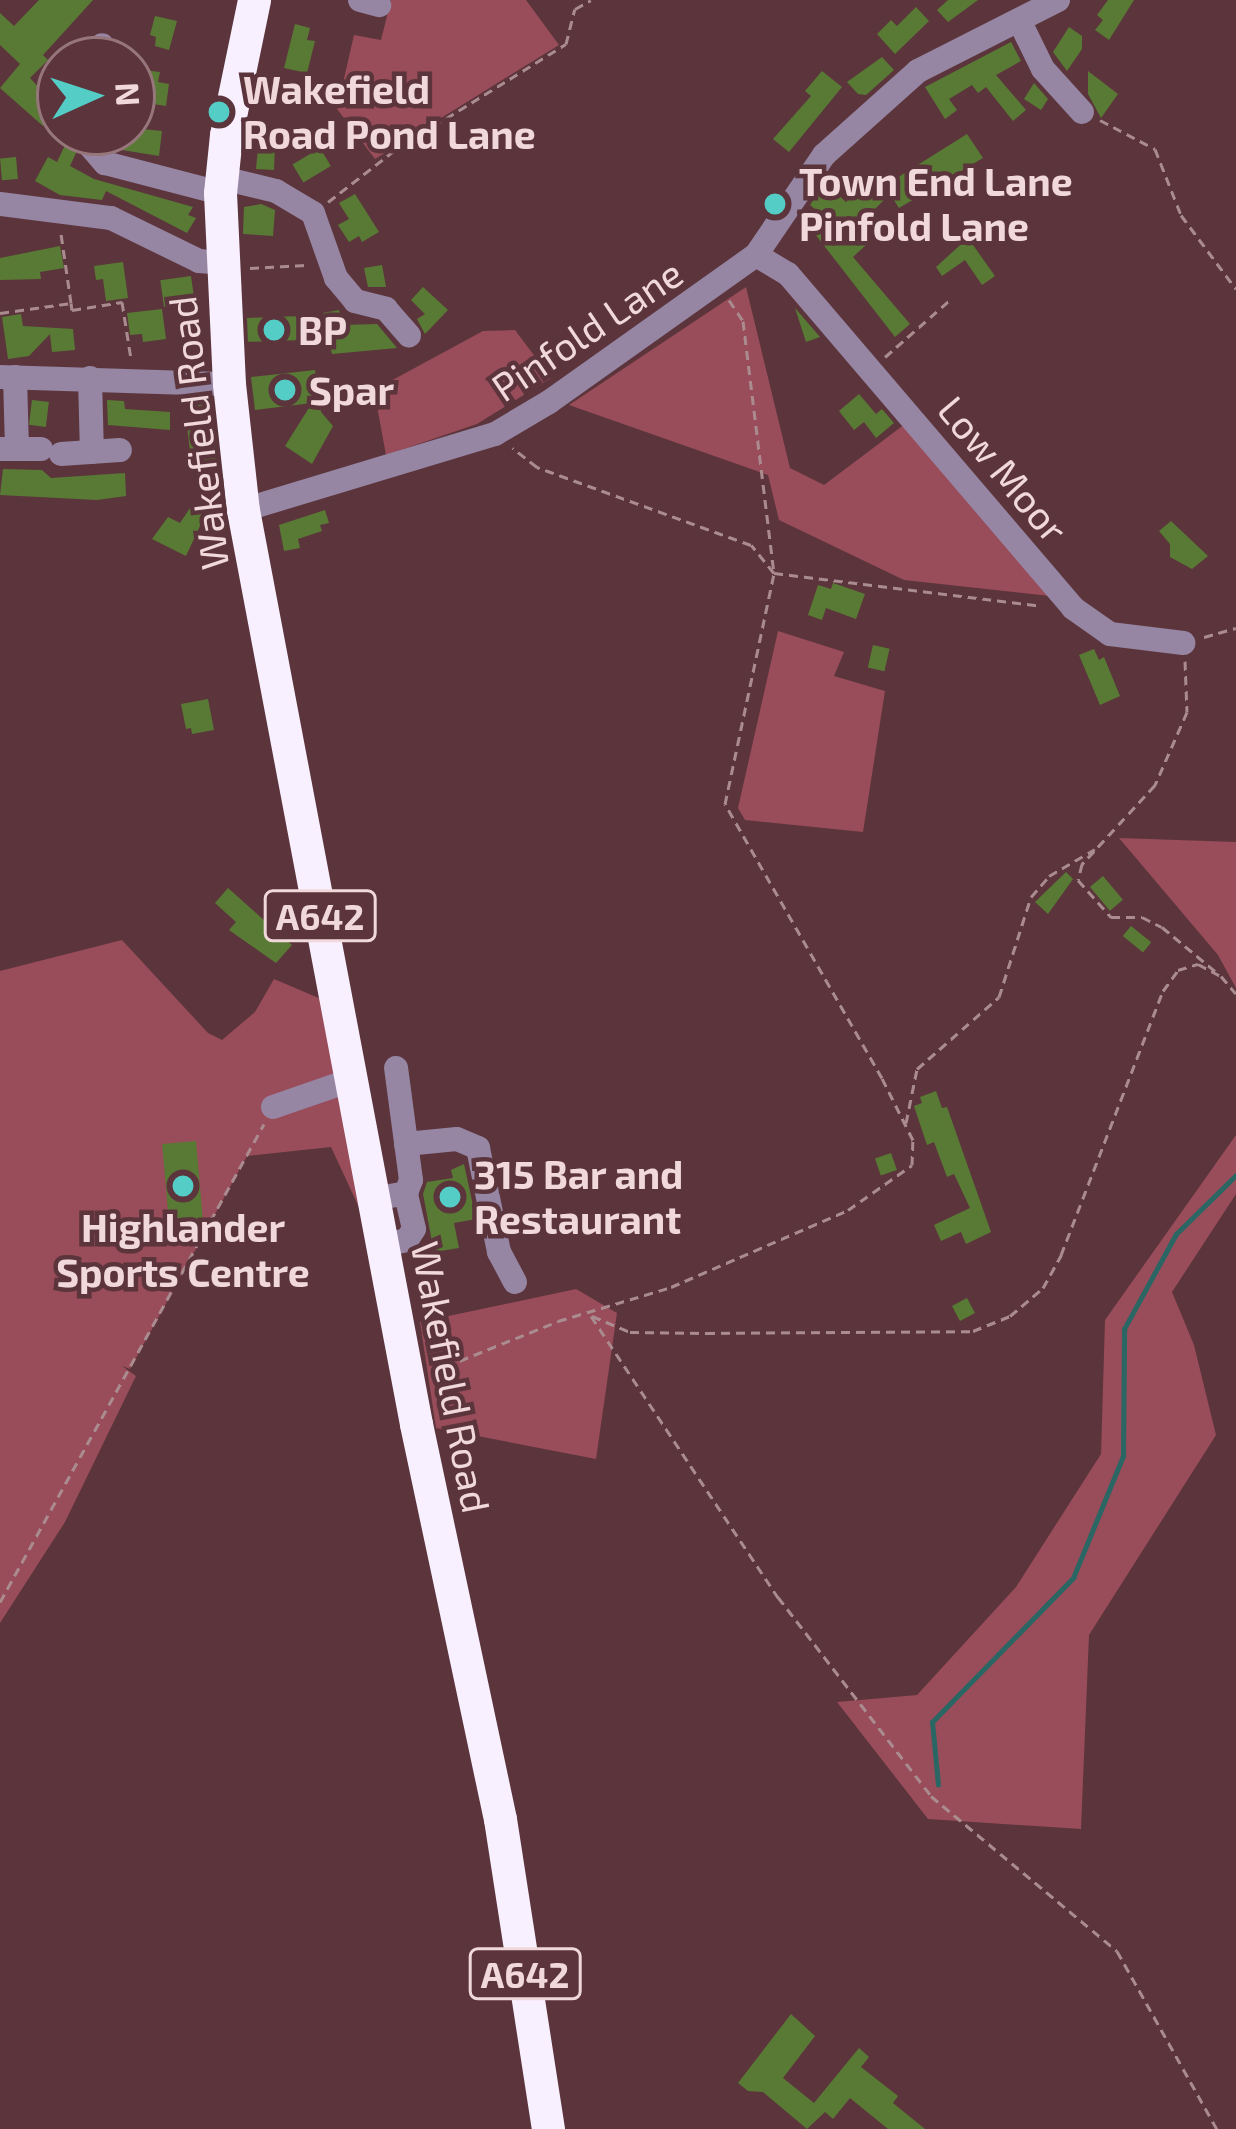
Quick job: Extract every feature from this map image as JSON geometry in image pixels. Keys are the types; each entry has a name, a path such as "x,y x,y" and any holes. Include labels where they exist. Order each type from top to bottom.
{"highway":[{"name":"Wakefield Road","path":"254,0 221,185 221,266 243,510 351,1080 390,1196 382,1245 500,1820 548,2129"}],"street":[{"name":"Pinfold Lane","path":"243,510 495,434 756,255 824,155 918,70 1058,0"},
{"path":"1020,22 1043,69 1082,112"},
{"path":"98,156 105,163 276,191 313,213 335,278 355,301 386,309 409,335"},
{"path":"0,204 111,218 200,261 221,266"},
{"name":"Low Moor","path":"756,255 788,274 1073,608 1110,634 1183,644"},
{"path":"120,450 30,450 8,377 230,384"},
{"path":"90,378 92,452"},
{"path":"390,1196 411,1180 396,1068"},
{"path":"273,1107 351,1080"},
{"path":"406,1144 457,1139 478,1148 499,1252 515,1282"}],"path":[{"path":"313,213 395,150 566,44 575,9 591,0"},
{"path":"1082,112 1155,149 1181,215 1236,289"},
{"path":"57,208 71,310 122,302 134,378"},
{"path":"221,266 317,264"},
{"path":"407,1375 444,1370 559,1321 590,1315 691,1279 887,1187 912,1165 913,1141 905,1125 725,804 774,573 743,321 718,285"},
{"path":"871,370 951,299"},
{"path":"0,313 70,303"},
{"path":"495,434 537,467 751,545 774,573 1073,608"},
{"path":"1236,628 1183,644 1187,712 1155,785 1082,864 1078,880 1111,917 1142,917 1162,927 1236,994"},
{"path":"905,1125 917,1069 999,997 1031,897 1049,876 1102,845"},
{"path":"590,1315 630,1333 973,1331 1010,1316 1043,1288 1061,1255 1163,991 1178,970 1198,964 1221,976"},
{"path":"0,1602 273,1107"},
{"path":"590,1315 658,1425 778,1597 931,1796 1117,1951 1217,2129"}],"shaded area":[{"path":"391,0 526,0 559,45 375,159 337,109 354,35 381,40"},
{"path":"746,287 790,468 824,485 905,424 1050,596 904,580 779,520 768,475 569,405"},
{"path":"515,330 551,378 477,424 386,455 374,390 483,331"},
{"path":"778,631 844,652 834,676 885,691 863,832 745,820 738,808"},
{"path":"1119,838 1236,842 1236,988 1218,955"},
{"path":"122,940 208,1033 222,1040 255,1012 274,979 321,999 362,1214 331,1147 247,1156 130,1369 122,1366 136,1376 65,1522 0,1623 0,971"},
{"path":"1236,1135 1236,1194 1172,1292 1194,1345 1216,1435 1089,1635 1081,1829 928,1819 837,1702 917,1695 1016,1587 1101,1454 1105,1320"},
{"path":"576,1289 617,1313 596,1459 436,1428 420,1322"}],"building":[{"path":"39,0 93,0 60,36 36,36 36,72 30,78 36,84 36,120 0,88 20,64 0,45 0,13 14,26"},
{"path":"948,0 978,0 948,22 937,10"},
{"path":"1108,0 1134,0 1109,40 1095,30 1103,20 1097,15"},
{"path":"916,7 929,21 895,54 877,34 891,20 897,26"},
{"path":"155,16 177,21 169,50 156,46 156,36 150,35"},
{"path":"295,24 310,28 307,40 315,41 307,73 284,68"},
{"path":"1069,27 1082,36 1082,49 1067,71 1053,52"},
{"path":"1011,42 1021,61 996,75 1026,110 1013,121 986,87 978,93 972,85 949,99 957,110 945,119 925,87"},
{"path":"882,57 894,70 866,95 858,94 847,82"},
{"path":"822,71 842,87 789,152 773,139 811,96 805,91"},
{"path":"1088,71 1118,94 1101,118 1088,94"},
{"path":"156,72 160,72 158,82 169,84 166,106 156,104"},
{"path":"1034,83 1048,99 1041,110 1024,99"},
{"path":"156,130 162,131 156,156"},
{"path":"269,133 275,143 274,170 256,169 259,138"},
{"path":"967,134 983,158 899,208 890,194 854,230 866,245 853,257 910,324 895,337 815,234 829,221 810,205 819,192 825,198 833,190 846,202 864,185 873,193"},
{"path":"320,148 331,166 303,182 293,164"},
{"path":"60,156 75,156 70,166 94,179 193,207 188,215 196,218 187,233 106,191 102,200 60,195 35,181 48,157 57,162"},
{"path":"16,157 18,179 2,180 0,158"},
{"path":"355,194 379,232 362,242 359,236 349,242 338,225 349,219 339,203"},
{"path":"261,204 275,210 273,236 243,234 244,207"},
{"path":"968,238 995,276 982,285 965,260 942,276 936,267"},
{"path":"60,246 64,268 40,272 41,279 0,280 0,258"},
{"path":"123,262 128,298 106,301 103,279 96,280 94,266"},
{"path":"382,265 386,287 368,287 364,268"},
{"path":"191,276 195,303 164,307 160,280"},
{"path":"423,287 448,310 425,334 417,319 425,314 411,300"},
{"path":"795,308 820,337 806,342"},
{"path":"162,309 166,339 143,342 142,334 130,335 127,313"},
{"path":"339,310 342,325 377,324 397,348 332,354 323,313"},
{"path":"21,314 23,326 73,329 75,350 52,352 50,334 29,356 8,359 2,317"},
{"name":"BP","path":"301,316 302,340 248,342 247,318"},
{"path":"315,370 321,412 333,426 312,464 285,446 312,403 255,410 251,377"},
{"path":"859,394 876,414 882,409 894,423 876,438 864,422 854,430 839,411"},
{"path":"32,400 49,402 46,427 29,425"},
{"path":"107,400 124,401 125,409 170,412 170,430 108,425"},
{"path":"210,404 217,465 192,468 187,426 200,424 198,405"},
{"path":"3,469 42,470 51,478 125,473 126,496 97,500 0,495"},
{"path":"190,508 205,515 186,556 152,539 168,517 180,523"},
{"path":"325,510 329,523 320,525 322,531 298,539 300,548 284,551 279,525"},
{"path":"1171,521 1208,556 1192,569 1170,557 1170,544 1159,531"},
{"path":"833,583 865,594 856,619 826,608 822,620 808,615 818,585 831,589"},
{"path":"873,645 890,649 884,671 868,667"},
{"path":"1094,649 1099,660 1104,657 1120,696 1100,705 1079,655"},
{"path":"208,699 214,730 192,734 191,728 186,729 181,704"},
{"path":"1066,872 1073,879 1048,914 1035,902"},
{"path":"1103,876 1123,900 1110,911 1090,887"},
{"path":"228,888 292,945 276,963 229,930 236,922 215,903"},
{"path":"1131,926 1151,942 1143,952 1123,936"},
{"path":"936,1091 942,1108 947,1107 991,1232 966,1244 961,1232 941,1241 934,1225 970,1208 954,1174 947,1177 934,1142 927,1145 914,1106 922,1103 920,1097"},
{"name":"Highlander Sports Centre","path":"196,1141 203,1227 170,1230 162,1144"},
{"path":"891,1153 897,1170 881,1176 875,1159"},
{"name":"315 Bar and Restaurant","path":"464,1164 476,1219 454,1223 459,1248 434,1252 423,1194 427,1182 453,1178 451,1170"},
{"path":"967,1298 975,1313 960,1321 952,1306"},
{"path":"791,2014 815,2036 783,2078 814,2103 859,2048 869,2057 861,2067 898,2096 893,2103 925,2129 888,2129 850,2098 833,2119 825,2112 807,2129 763,2092 748,2091 738,2083"}],"waterway":[{"path":"938,1785 932,1722 1073,1578 1123,1456 1124,1329 1176,1234 1236,1175"}],"place":[{"name":"Wakefield Road Pond Lane","path":"219,112"},
{"name":"Town End Lane Pinfold Lane","path":"775,204"},
{"name":"BP","path":"274,330"},
{"name":"Spar","path":"285,390"},
{"name":"Highlander Sports Centre","path":"183,1186"},
{"name":"315 Bar and Restaurant","path":"450,1197"}]}
